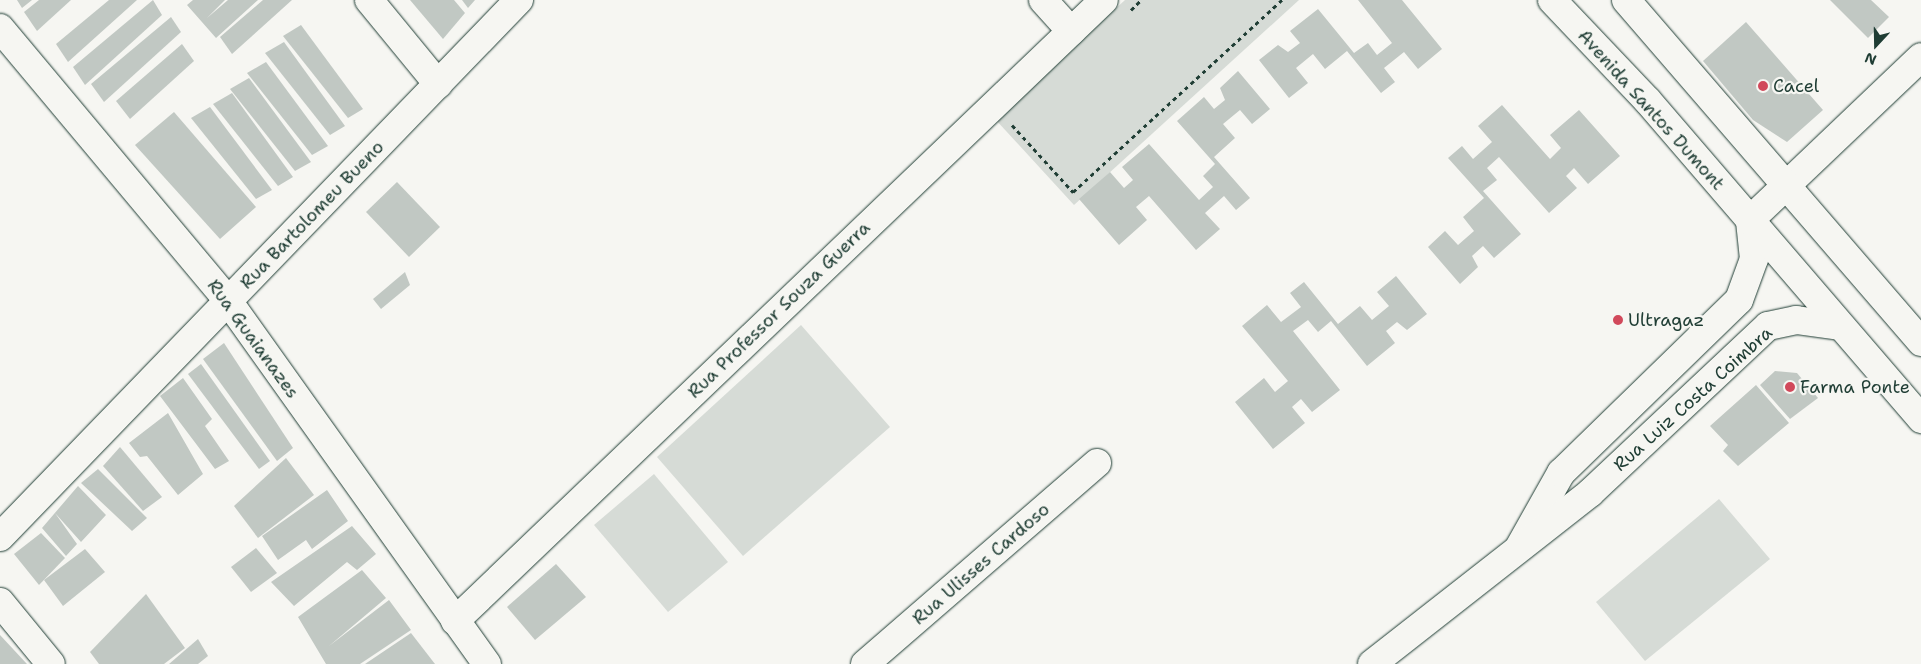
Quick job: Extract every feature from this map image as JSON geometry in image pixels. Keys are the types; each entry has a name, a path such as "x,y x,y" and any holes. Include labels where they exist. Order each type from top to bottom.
{"street":[{"path":"369,0 438,84"},
{"name":"Rua Bartolomeu Bueno","path":"0,537 519,0"},
{"path":"1043,0 1071,31"},
{"name":"Rua Professor Souza Guerra","path":"454,621 1104,0"},
{"name":"Avenida Santos Dumont","path":"1552,0 1647,100 1921,419"},
{"path":"1626,0 1783,187 1921,342"},
{"name":"Rua Guaianazes","path":"0,28 228,301 454,621 487,664"},
{"path":"1750,220 1921,58"},
{"name":"Rua Luiz Costa Coimbra","path":"1520,546 1561,473 1739,300 1754,259 1750,220"},
{"name":"Rua Luiz Costa Coimbra","path":"1372,664 1583,498 1768,326 1796,320 1840,326"},
{"name":"Rua Ulisses Cardoso","path":"865,664 1096,463"},
{"path":"1561,473 1559,492 1570,500 1583,498"},
{"path":"0,602 51,664"}],"path":[{"path":"1128,12 1142,0"},
{"path":"1016,115 1008,121 1073,192 1282,0"}],"shaded area":[{"path":"1125,0 1299,0 1074,205 995,119"},
{"path":"801,325 890,427 743,556 657,457"},
{"path":"654,474 728,562 668,612 594,525"},
{"path":"1719,499 1770,559 1645,661 1596,602"}],"building":[{"path":"17,0 32,0 22,8"},
{"path":"39,0 71,0 37,31 24,12"},
{"path":"109,0 137,0 68,62 56,44"},
{"path":"153,0 162,15 85,85 73,67"},
{"path":"193,0 225,0 207,18 228,0 258,0 216,38 187,5"},
{"path":"263,0 292,0 232,54 220,37"},
{"path":"410,0 454,0 465,13 443,39"},
{"path":"462,0 475,0 468,8"},
{"path":"1358,0 1402,0 1442,49 1418,69 1404,52 1384,68 1395,82 1381,93 1347,51 1325,69 1313,54 1296,68 1308,83 1289,98 1259,60 1278,45 1288,52 1300,43 1290,31 1318,9 1354,53 1368,43 1377,55 1392,43"},
{"path":"1830,0 1871,0 1889,17 1868,38"},
{"path":"171,17 181,32 104,102 91,84"},
{"name":"Cacel","path":"1746,22 1823,110 1787,142 1753,120 1703,61"},
{"path":"301,25 363,109 348,118 283,36"},
{"path":"284,42 345,126 330,135 265,53"},
{"path":"182,44 194,61 130,119 116,101"},
{"path":"266,62 328,146 312,155 247,73"},
{"path":"1238,71 1270,109 1252,124 1240,110 1223,124 1235,138 1214,157 1250,198 1236,210 1224,196 1205,213 1220,229 1196,250 1149,196 1136,207 1147,220 1119,245 1079,199 1110,172 1124,188 1133,180 1122,167 1149,144 1199,200 1213,187 1203,176 1215,164 1177,121 1204,97 1214,109 1225,100 1220,88"},
{"path":"249,78 311,162 295,171 230,89"},
{"path":"232,93 293,177 278,186 213,104"},
{"path":"1502,105 1550,159 1561,148 1550,135 1579,110 1620,156 1588,184 1574,168 1566,176 1577,188 1549,213 1499,157 1487,168 1497,180 1483,191 1521,234 1494,258 1483,246 1472,256 1478,267 1460,284 1428,247 1445,231 1458,245 1474,231 1463,217 1484,198 1448,158 1462,146 1473,159 1492,142 1478,126"},
{"path":"210,107 272,190 256,199 191,118"},
{"path":"174,112 256,207 220,239 135,145"},
{"path":"397,182 440,227 409,257 366,212"},
{"path":"405,272 410,285 381,309 373,299"},
{"path":"1396,276 1427,314 1407,330 1397,322 1386,331 1395,343 1367,366 1331,321 1318,332 1308,320 1293,331 1340,390 1312,412 1301,399 1292,407 1305,423 1273,449 1235,402 1264,378 1275,392 1288,381 1242,326 1267,305 1281,322 1301,307 1290,293 1304,282 1338,324 1360,306 1372,320 1389,306 1377,292"},
{"path":"224,343 293,448 277,461 203,359"},
{"path":"201,364 270,461 259,469 188,374"},
{"path":"1775,371 1797,373 1818,398 1790,419 1760,385"},
{"path":"183,378 212,419 205,426 229,461 215,469 160,396"},
{"path":"1756,385 1789,423 1738,466 1723,451 1728,445 1710,426"},
{"path":"168,413 203,474 178,495 147,456 140,457 129,443"},
{"path":"120,447 162,497 143,511 103,466"},
{"path":"286,458 314,495 258,538 234,506"},
{"path":"98,469 147,518 132,531 81,483"},
{"path":"78,486 106,515 81,542 55,513 77,544 66,556 42,528"},
{"path":"327,490 348,521 312,549 306,540 278,560 262,536"},
{"path":"352,526 376,554 357,570 347,562 294,606 271,582"},
{"path":"41,533 65,558 39,585 14,554"},
{"path":"256,548 277,573 251,592 231,567"},
{"path":"85,549 105,572 63,606 44,580"},
{"path":"556,564 586,597 535,640 507,607"},
{"path":"362,570 386,598 329,646 389,600 411,630 360,664 326,664 298,617"},
{"path":"146,594 185,648 164,664 99,664 90,652"},
{"path":"411,633 435,664 365,664"},
{"path":"0,635 27,664 0,664"},
{"path":"198,639 208,656 198,664 169,664"}],"place":[{"name":"Cacel","path":"1763,86"},
{"name":"Ultragaz","path":"1618,320"},
{"name":"Farma Ponte","path":"1790,387"}]}
